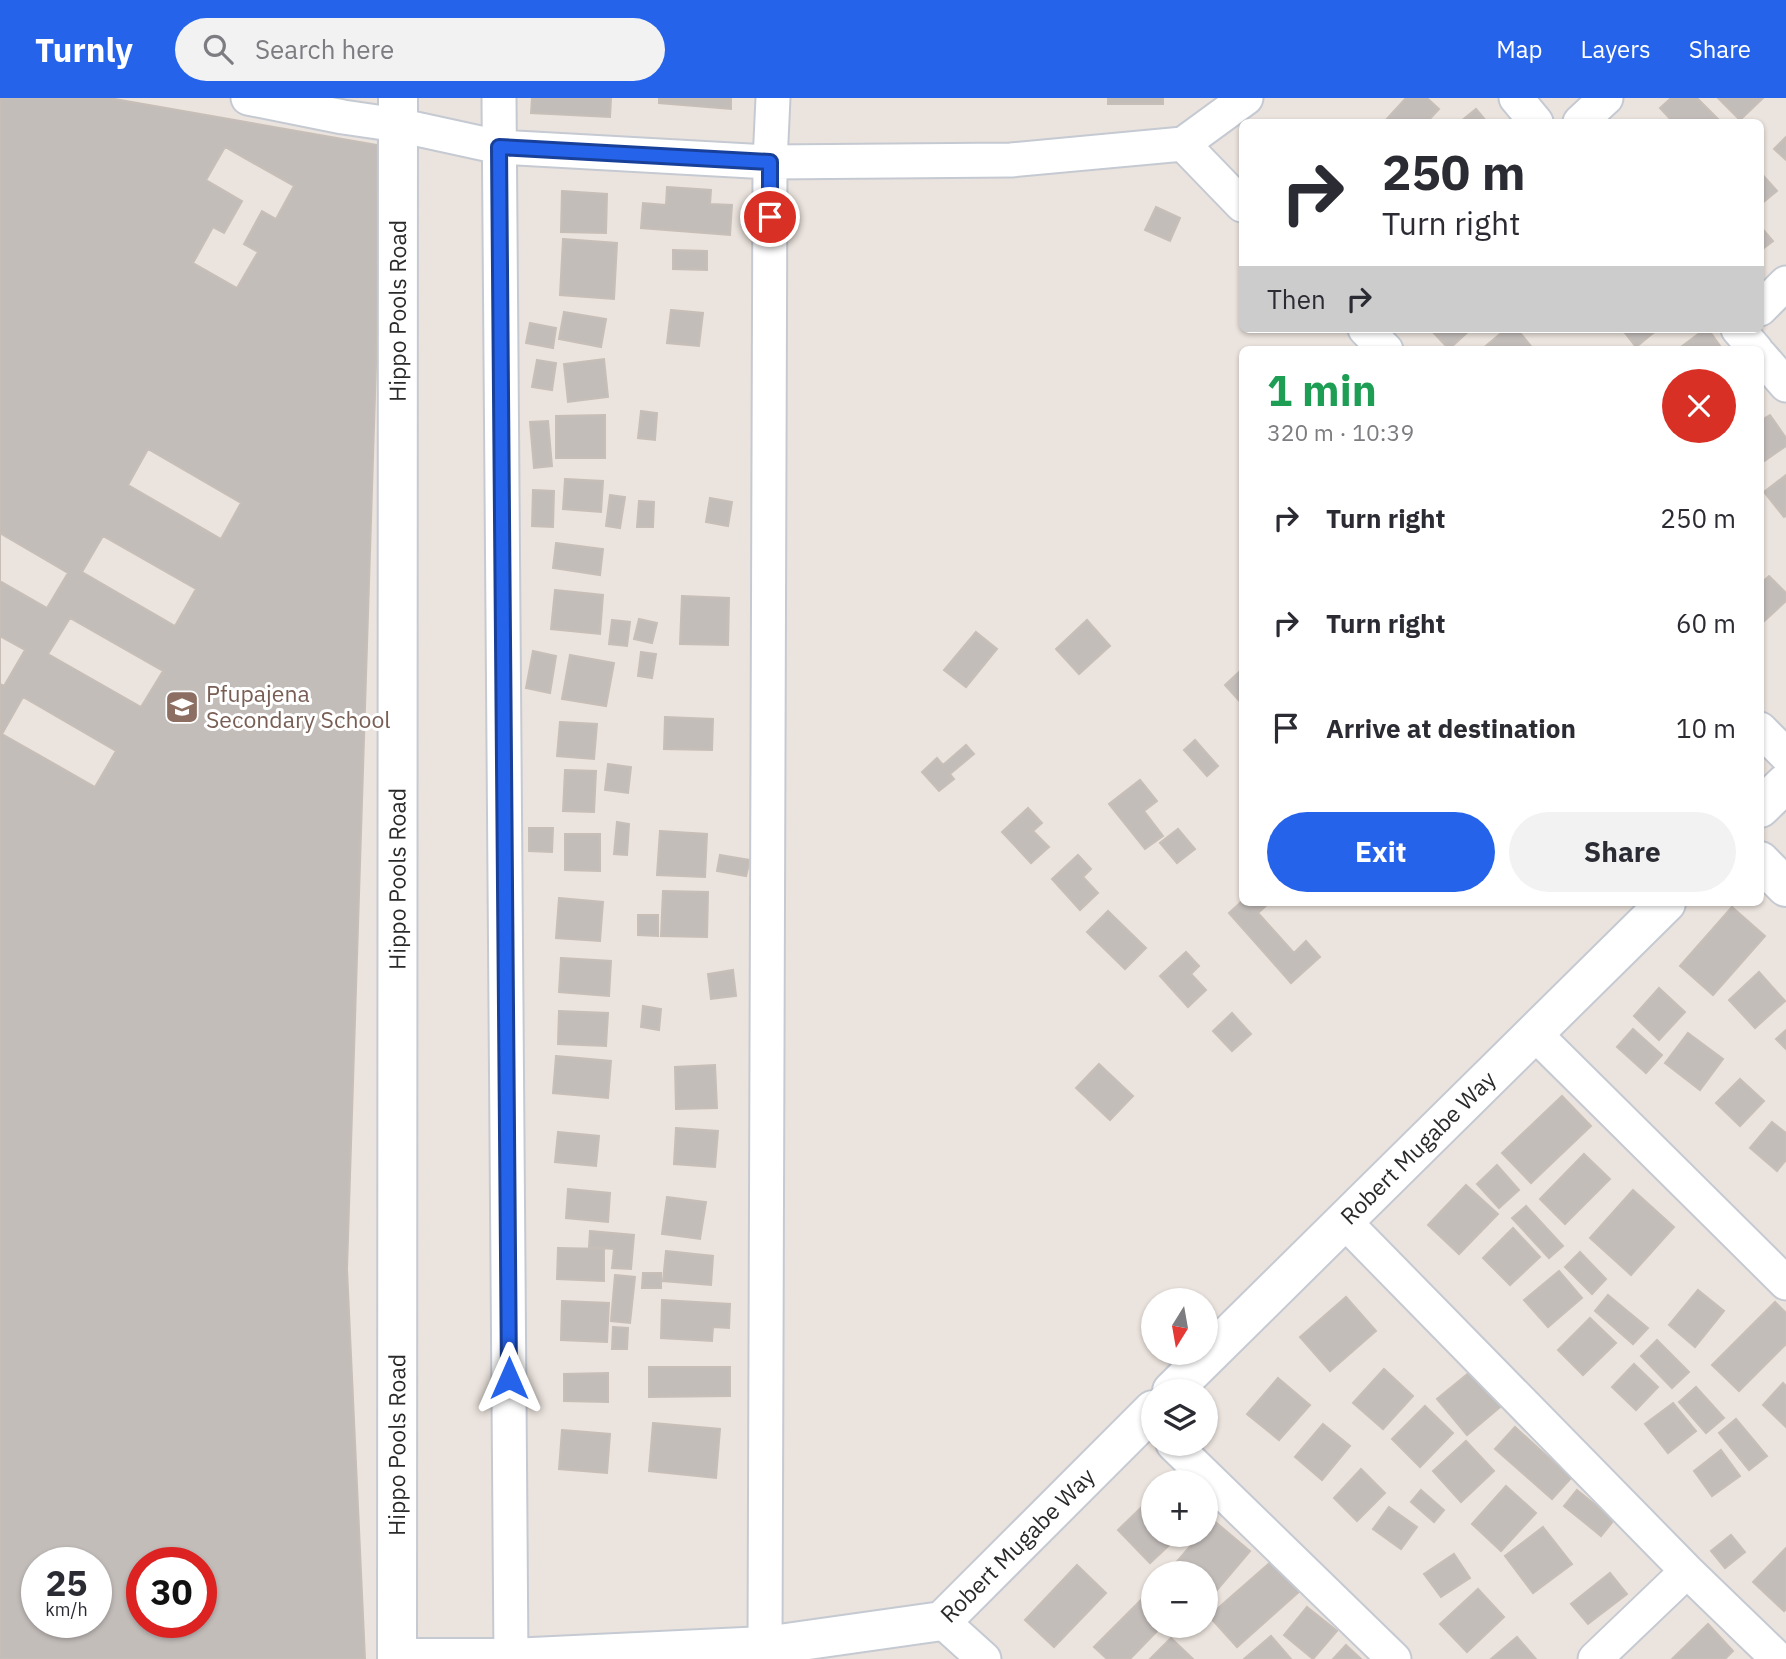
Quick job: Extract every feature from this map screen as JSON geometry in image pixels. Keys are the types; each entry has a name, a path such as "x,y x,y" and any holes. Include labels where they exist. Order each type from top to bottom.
{"street":[{"path":"248,98 398,111 499,147 770,162 1011,160 1182,144 1246,98"},
{"path":"499,98 511,1658"},
{"path":"765,1646 770,162 773,98"},
{"path":"1516,98 1534,119"},
{"path":"1583,119 1606,98"},
{"name":"Hippo Pools Road","path":"397,1658 398,111"},
{"path":"1182,144 1239,202"},
{"path":"1764,313 1786,283"},
{"path":"1369,333 1382,346"},
{"path":"1764,355 1786,385"},
{"path":"1764,733 1786,755"},
{"path":"1764,804 1786,783"},
{"path":"1764,865 1786,887"},
{"name":"Robert Mugabe Way","path":"1187,1379 1663,906"},
{"path":"1535,1034 1786,1283"},
{"path":"1344,1221 1687,1571 1778,1659"},
{"name":"Robert Mugabe Way","path":"397,1658 511,1658 765,1646 942,1621 1141,1425"},
{"path":"1186,1456 1394,1659"},
{"path":"1595,1659 1687,1571"},
{"path":"942,1621 984,1659"}],"building":[{"name":"Pfupajena Secondary School","path":"0,98 109,98 383,146 347,1269 365,1659 0,1659"},
{"path":"532,98 611,98 610,117 531,113"},
{"path":"659,98 731,98 731,109 659,103"},
{"path":"1108,98 1163,98 1163,104 1108,104"},
{"path":"1406,98 1427,98 1439,109 1430,119 1387,119"},
{"path":"1671,98 1697,98 1718,119 1670,119 1660,108"},
{"path":"1718,98 1763,98 1741,119"},
{"path":"1476,109 1484,119 1464,119"},
{"path":"1786,137 1786,160 1774,149"},
{"path":"225,147 294,186 276,219 262,211 244,244 258,252 237,288 193,263 213,227 224,233 242,201 206,180"},
{"path":"1764,176 1777,191 1764,202"},
{"path":"667,187 711,190 710,204 732,205 730,235 641,228 643,203 666,205"},
{"path":"562,191 607,194 606,233 561,232"},
{"path":"1156,207 1180,218 1170,241 1145,230"},
{"path":"1764,231 1773,241 1764,248"},
{"path":"563,239 617,243 614,299 560,295"},
{"path":"673,250 707,251 707,270 673,269"},
{"path":"671,310 703,313 699,346 667,343"},
{"path":"564,312 606,319 601,347 559,339"},
{"path":"530,323 556,328 553,348 526,343"},
{"path":"1434,333 1467,333 1452,346 1446,346"},
{"path":"1501,333 1520,333 1531,346 1486,346"},
{"path":"1625,333 1653,333 1637,346"},
{"path":"1700,333 1711,333 1720,346 1682,346"},
{"path":"604,359 608,397 568,402 564,364"},
{"path":"537,360 556,363 552,390 532,387"},
{"path":"641,411 657,413 655,440 638,438"},
{"path":"605,415 605,458 556,458 556,416"},
{"path":"1770,415 1786,438 1786,446 1764,461 1764,419"},
{"path":"548,421 552,466 534,468 530,422"},
{"path":"148,449 241,503 221,539 128,485"},
{"path":"1786,475 1786,516 1784,517 1764,492"},
{"path":"565,479 603,481 601,512 563,509"},
{"path":"533,490 554,491 553,527 532,526"},
{"path":"610,495 625,497 620,528 606,526"},
{"path":"710,498 732,502 728,526 706,522"},
{"path":"639,501 654,502 653,527 637,527"},
{"path":"0,533 68,573 47,608 0,581"},
{"path":"103,536 196,589 175,626 82,572"},
{"path":"556,543 603,549 600,575 553,568"},
{"path":"1769,576 1786,593 1786,601 1764,621 1764,580"},
{"path":"555,590 603,595 600,634 551,629"},
{"path":"682,596 729,598 728,645 680,644"},
{"path":"70,618 163,671 141,707 48,654"},
{"path":"639,619 657,623 652,643 634,639"},
{"path":"612,620 630,622 627,646 609,644"},
{"path":"1087,620 1110,646 1079,674 1056,649"},
{"path":"976,632 997,649 966,687 944,670"},
{"path":"0,636 25,650 4,686 0,684"},
{"path":"533,651 556,656 550,693 526,688"},
{"path":"641,652 656,654 652,678 638,676"},
{"path":"570,655 614,663 606,706 562,699"},
{"path":"1239,672 1239,701 1225,685"},
{"path":"23,697 116,751 95,787 2,734"},
{"path":"665,717 713,719 712,750 664,749"},
{"path":"560,722 597,724 594,759 557,756"},
{"path":"1195,740 1218,766 1207,776 1184,750"},
{"path":"966,745 974,754 950,774 954,779 939,791 922,772 937,758 943,765"},
{"path":"608,764 631,767 628,793 605,790"},
{"path":"565,770 596,771 594,812 563,811"},
{"path":"1140,780 1157,801 1144,811 1163,836 1145,849 1109,804"},
{"path":"1028,808 1042,823 1033,831 1049,847 1031,863 1002,832"},
{"path":"617,822 629,824 627,855 614,854"},
{"path":"529,828 553,828 552,852 529,851"},
{"path":"1178,829 1195,849 1177,863 1160,843"},
{"path":"660,831 707,834 705,877 657,875"},
{"path":"565,834 600,834 600,871 565,870"},
{"path":"720,855 750,860 746,876 717,871"},
{"path":"1078,855 1091,869 1083,877 1098,893 1080,910 1052,879"},
{"path":"663,891 708,892 707,937 661,936"},
{"path":"559,898 603,902 600,941 556,938"},
{"path":"1239,904 1239,906 1266,906 1258,913 1294,953 1306,941 1320,957 1291,983 1229,913"},
{"path":"1732,907 1765,936 1713,995 1680,966"},
{"path":"1108,911 1146,948 1125,969 1087,932"},
{"path":"638,915 658,915 658,936 638,935"},
{"path":"1186,952 1199,966 1191,974 1206,990 1188,1007 1160,976"},
{"path":"561,958 611,961 609,996 559,992"},
{"path":"733,970 736,996 711,999 708,974"},
{"path":"1759,972 1785,1001 1755,1028 1729,1000"},
{"path":"1659,988 1685,1012 1659,1040 1634,1016"},
{"path":"643,1006 661,1009 659,1030 641,1027"},
{"path":"559,1011 608,1013 606,1046 558,1044"},
{"path":"1232,1013 1251,1034 1232,1051 1213,1031"},
{"path":"1633,1029 1662,1055 1646,1073 1617,1047"},
{"path":"1786,1030 1786,1049 1776,1039"},
{"path":"1688,1033 1723,1059 1700,1090 1665,1063"},
{"path":"556,1056 611,1061 608,1098 553,1093"},
{"path":"1099,1064 1133,1096 1110,1120 1076,1088"},
{"path":"715,1065 717,1108 676,1109 675,1067"},
{"path":"1740,1079 1764,1101 1740,1126 1716,1103"},
{"path":"1562,1096 1591,1126 1531,1183 1502,1153"},
{"path":"1772,1122 1786,1133 1786,1160 1777,1171 1750,1148"},
{"path":"676,1128 718,1131 715,1167 674,1164"},
{"path":"558,1132 599,1136 596,1166 555,1162"},
{"path":"1584,1154 1610,1179 1565,1224 1540,1199"},
{"path":"1497,1165 1519,1190 1499,1208 1477,1184"},
{"path":"1466,1185 1498,1214 1459,1254 1428,1225"},
{"path":"568,1189 610,1193 608,1222 566,1218"},
{"path":"1633,1190 1674,1227 1631,1275 1590,1238"},
{"path":"667,1197 706,1202 700,1239 662,1234"},
{"path":"1526,1206 1563,1246 1549,1258 1512,1218"},
{"path":"1513,1228 1540,1257 1510,1285 1483,1258"},
{"path":"590,1231 634,1235 631,1269 612,1268 614,1249 589,1247"},
{"path":"558,1248 604,1249 604,1281 557,1279"},
{"path":"666,1251 713,1256 711,1285 663,1281"},
{"path":"1580,1252 1606,1279 1592,1294 1565,1267"},
{"path":"1559,1271 1582,1298 1548,1327 1524,1300"},
{"path":"643,1273 661,1273 661,1288 642,1288"},
{"path":"615,1275 635,1277 630,1323 611,1321"},
{"path":"1698,1290 1724,1311 1695,1347 1669,1325"},
{"path":"1608,1295 1648,1328 1633,1344 1595,1311"},
{"path":"1346,1297 1376,1331 1330,1371 1300,1337"},
{"path":"662,1300 730,1304 729,1328 713,1327 712,1341 661,1338"},
{"path":"562,1301 609,1303 607,1342 561,1340"},
{"path":"1775,1302 1786,1313 1786,1344 1739,1391 1712,1365"},
{"path":"1590,1318 1616,1343 1583,1375 1558,1350"},
{"path":"613,1327 628,1328 627,1349 612,1349"},
{"path":"1657,1340 1689,1372 1672,1388 1641,1356"},
{"path":"1634,1364 1658,1387 1636,1410 1612,1387"},
{"path":"649,1367 730,1367 730,1396 649,1397"},
{"path":"1475,1368 1505,1403 1467,1435 1437,1399"},
{"path":"1384,1369 1413,1396 1383,1429 1353,1403"},
{"path":"608,1373 608,1402 564,1401 564,1374"},
{"path":"1278,1378 1310,1405 1279,1440 1247,1414"},
{"path":"1783,1383 1786,1386 1786,1427 1763,1405"},
{"path":"1696,1387 1724,1418 1706,1433 1679,1402"},
{"path":"1673,1403 1696,1431 1668,1453 1645,1424"},
{"path":"1425,1406 1453,1433 1420,1467 1392,1439"},
{"path":"1736,1419 1767,1456 1749,1470 1719,1433"},
{"path":"653,1423 720,1429 716,1478 649,1471"},
{"path":"1323,1424 1350,1446 1322,1480 1295,1457"},
{"path":"1515,1427 1571,1478 1552,1499 1495,1449"},
{"path":"562,1430 610,1434 607,1473 559,1469"},
{"path":"1466,1441 1494,1471 1461,1502 1433,1471"},
{"path":"1721,1450 1740,1476 1712,1496 1694,1471"},
{"path":"1361,1469 1385,1493 1357,1521 1334,1498"},
{"path":"1506,1486 1536,1513 1501,1551 1472,1524"},
{"path":"1421,1490 1444,1510 1434,1522 1411,1502"},
{"path":"1577,1490 1614,1520 1601,1536 1564,1506"},
{"path":"1389,1507 1417,1527 1401,1549 1373,1529"},
{"path":"1141,1508 1141,1547 1167,1547 1152,1561 1148,1561 1118,1530"},
{"path":"1218,1524 1250,1551 1218,1589 1218,1561 1177,1561 1190,1547 1218,1547"},
{"path":"1543,1527 1572,1564 1533,1593 1505,1556"},
{"path":"1731,1535 1745,1552 1725,1568 1711,1551"},
{"path":"1786,1548 1786,1609 1784,1611 1753,1582"},
{"path":"1454,1554 1470,1578 1441,1597 1424,1574"},
{"path":"1273,1560 1300,1591 1237,1647 1218,1626 1218,1608"},
{"path":"1077,1565 1106,1593 1054,1647 1025,1620"},
{"path":"1610,1573 1627,1594 1588,1624 1571,1604"},
{"path":"1478,1589 1504,1617 1467,1652 1440,1624"},
{"path":"1141,1600 1141,1638 1150,1638 1130,1659 1107,1659 1094,1647"},
{"path":"1307,1607 1337,1631 1313,1659 1284,1635"},
{"path":"1708,1624 1733,1651 1725,1659 1672,1659"},
{"path":"1271,1636 1291,1659 1244,1659"},
{"path":"1517,1637 1536,1659 1491,1659"},
{"path":"1171,1638 1193,1659 1150,1659"},
{"path":"1346,1645 1361,1659 1333,1659"}],"place":[{"name":"Pfupajena Secondary School","path":"182,707"}],"route":[{"path":"509,1378 499,147 770,162 770,217"}]}
